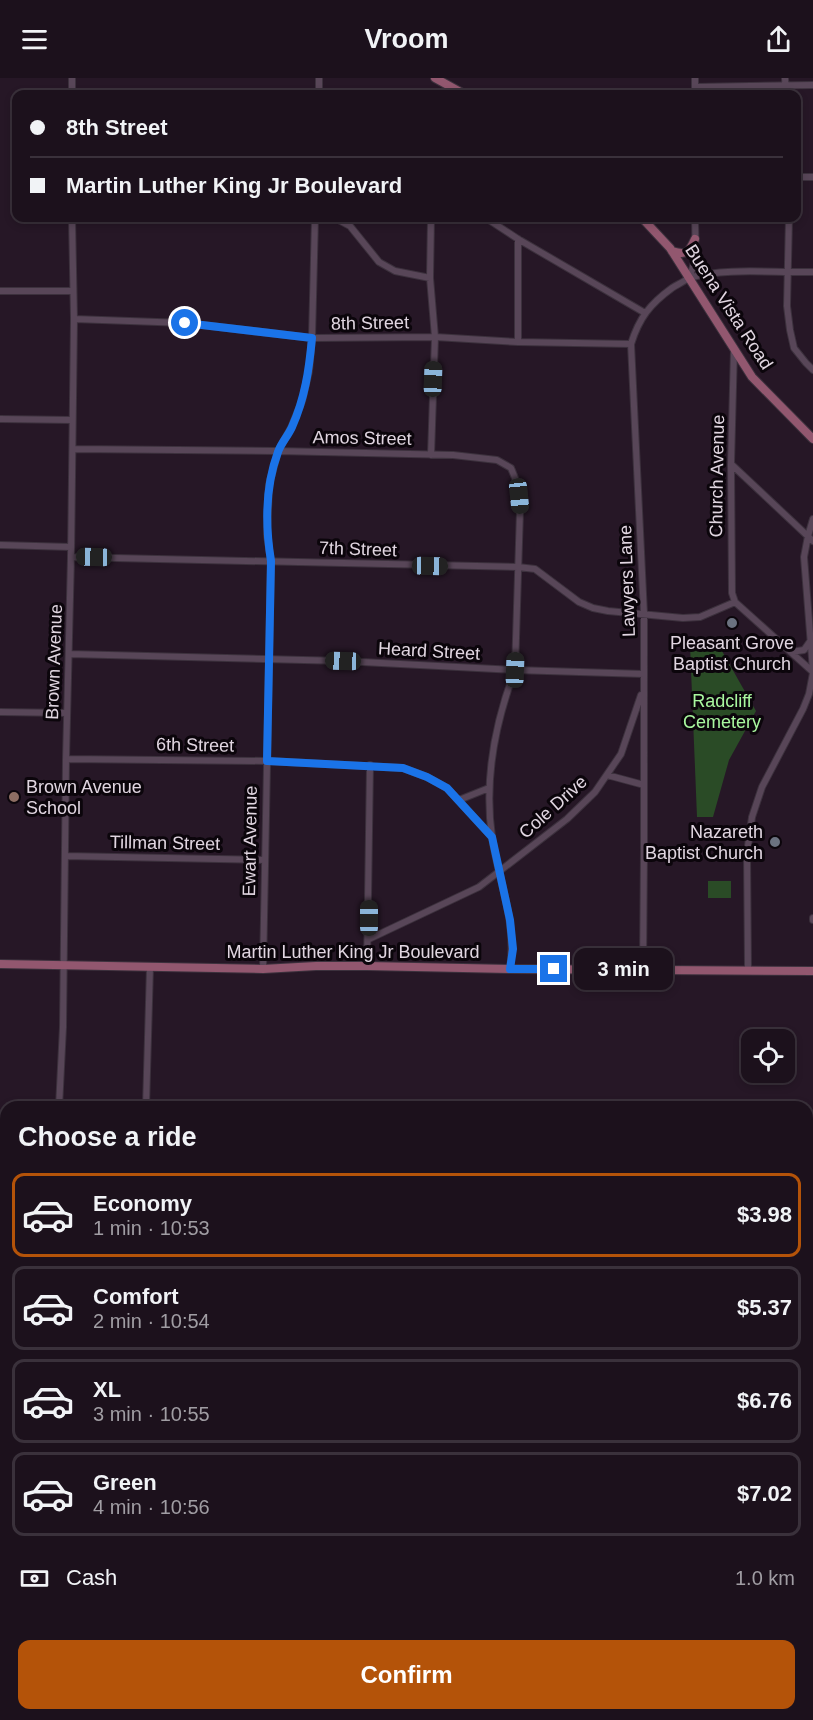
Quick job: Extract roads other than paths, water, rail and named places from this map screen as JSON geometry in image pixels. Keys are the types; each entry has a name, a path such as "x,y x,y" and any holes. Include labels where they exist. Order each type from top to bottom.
{"main road":[{"path":"435,78 457,90"},
{"name":"Buena Vista Road","path":"646,222 672,251 752,377 813,439"},
{"path":"672,251 684,254 689,251 695,239"},
{"name":"Martin Luther King Jr Boulevard","path":"0,965 263,969 367,966 813,971"}],"street":[{"path":"785,78 786,90"},
{"path":"713,90 813,85"},
{"name":"Brown Avenue","path":"59,1101 64,966 71,557 74,319 72,222"},
{"name":"Ewart Avenue","path":"263,969 271,561 267,535 267,512 269,485 278,451 302,401 309,371 315,222"},
{"path":"342,222 350,226 379,262 395,271 430,278"},
{"path":"431,222 430,278 435,337 431,455"},
{"path":"492,222 645,313"},
{"path":"688,278 695,255 695,222"},
{"path":"789,222 787,306 794,348 813,370"},
{"path":"518,239 518,342"},
{"path":"688,278 722,272 813,272"},
{"name":"Lawyers Lane","path":"643,969 644,614 631,344 636,327 645,313 657,300 688,278"},
{"path":"0,291 73,291"},
{"name":"8th Street","path":"74,319 185,323 312,338 435,337 518,342 631,344"},
{"name":"Church Avenue","path":"734,349 731,464 732,593 735,603"},
{"path":"0,419 72,420"},
{"name":"Amos Street","path":"72,449 431,455 497,460 511,468 517,483 520,511 515,670 498,724 489,788 492,837 510,920 513,949 510,969"},
{"path":"731,464 810,538"},
{"path":"748,970 747,854 752,817 762,787 803,709 809,694 813,672 804,557 813,519"},
{"path":"0,545 71,547"},
{"name":"7th Street","path":"71,557 518,567 535,569 579,602 593,608 683,618 700,617 735,603"},
{"path":"735,603 813,672"},
{"path":"791,652 804,650 811,640"},
{"name":"Heard Street","path":"69,654 268,659 644,674"},
{"name":"Cole Drive","path":"369,939 479,887 567,819 595,792 621,754 644,685"},
{"path":"0,712 68,713"},
{"name":"6th Street","path":"66,759 267,761 403,768 447,788 492,837"},
{"path":"367,966 370,765"},
{"path":"607,775 644,785"},
{"path":"459,800 489,788"},
{"name":"Tillman Street","path":"65,856 265,860"},
{"path":"146,1101 150,967"}],"place":[{"name":"Pleasant Grove Baptist Church","path":"732,623"},
{"name":"Brown Avenue School","path":"14,797"},
{"name":"Nazareth Baptist Church","path":"775,842"}],"park label":[{"name":"Radcliff Cemetery","path":"722,711"}]}
